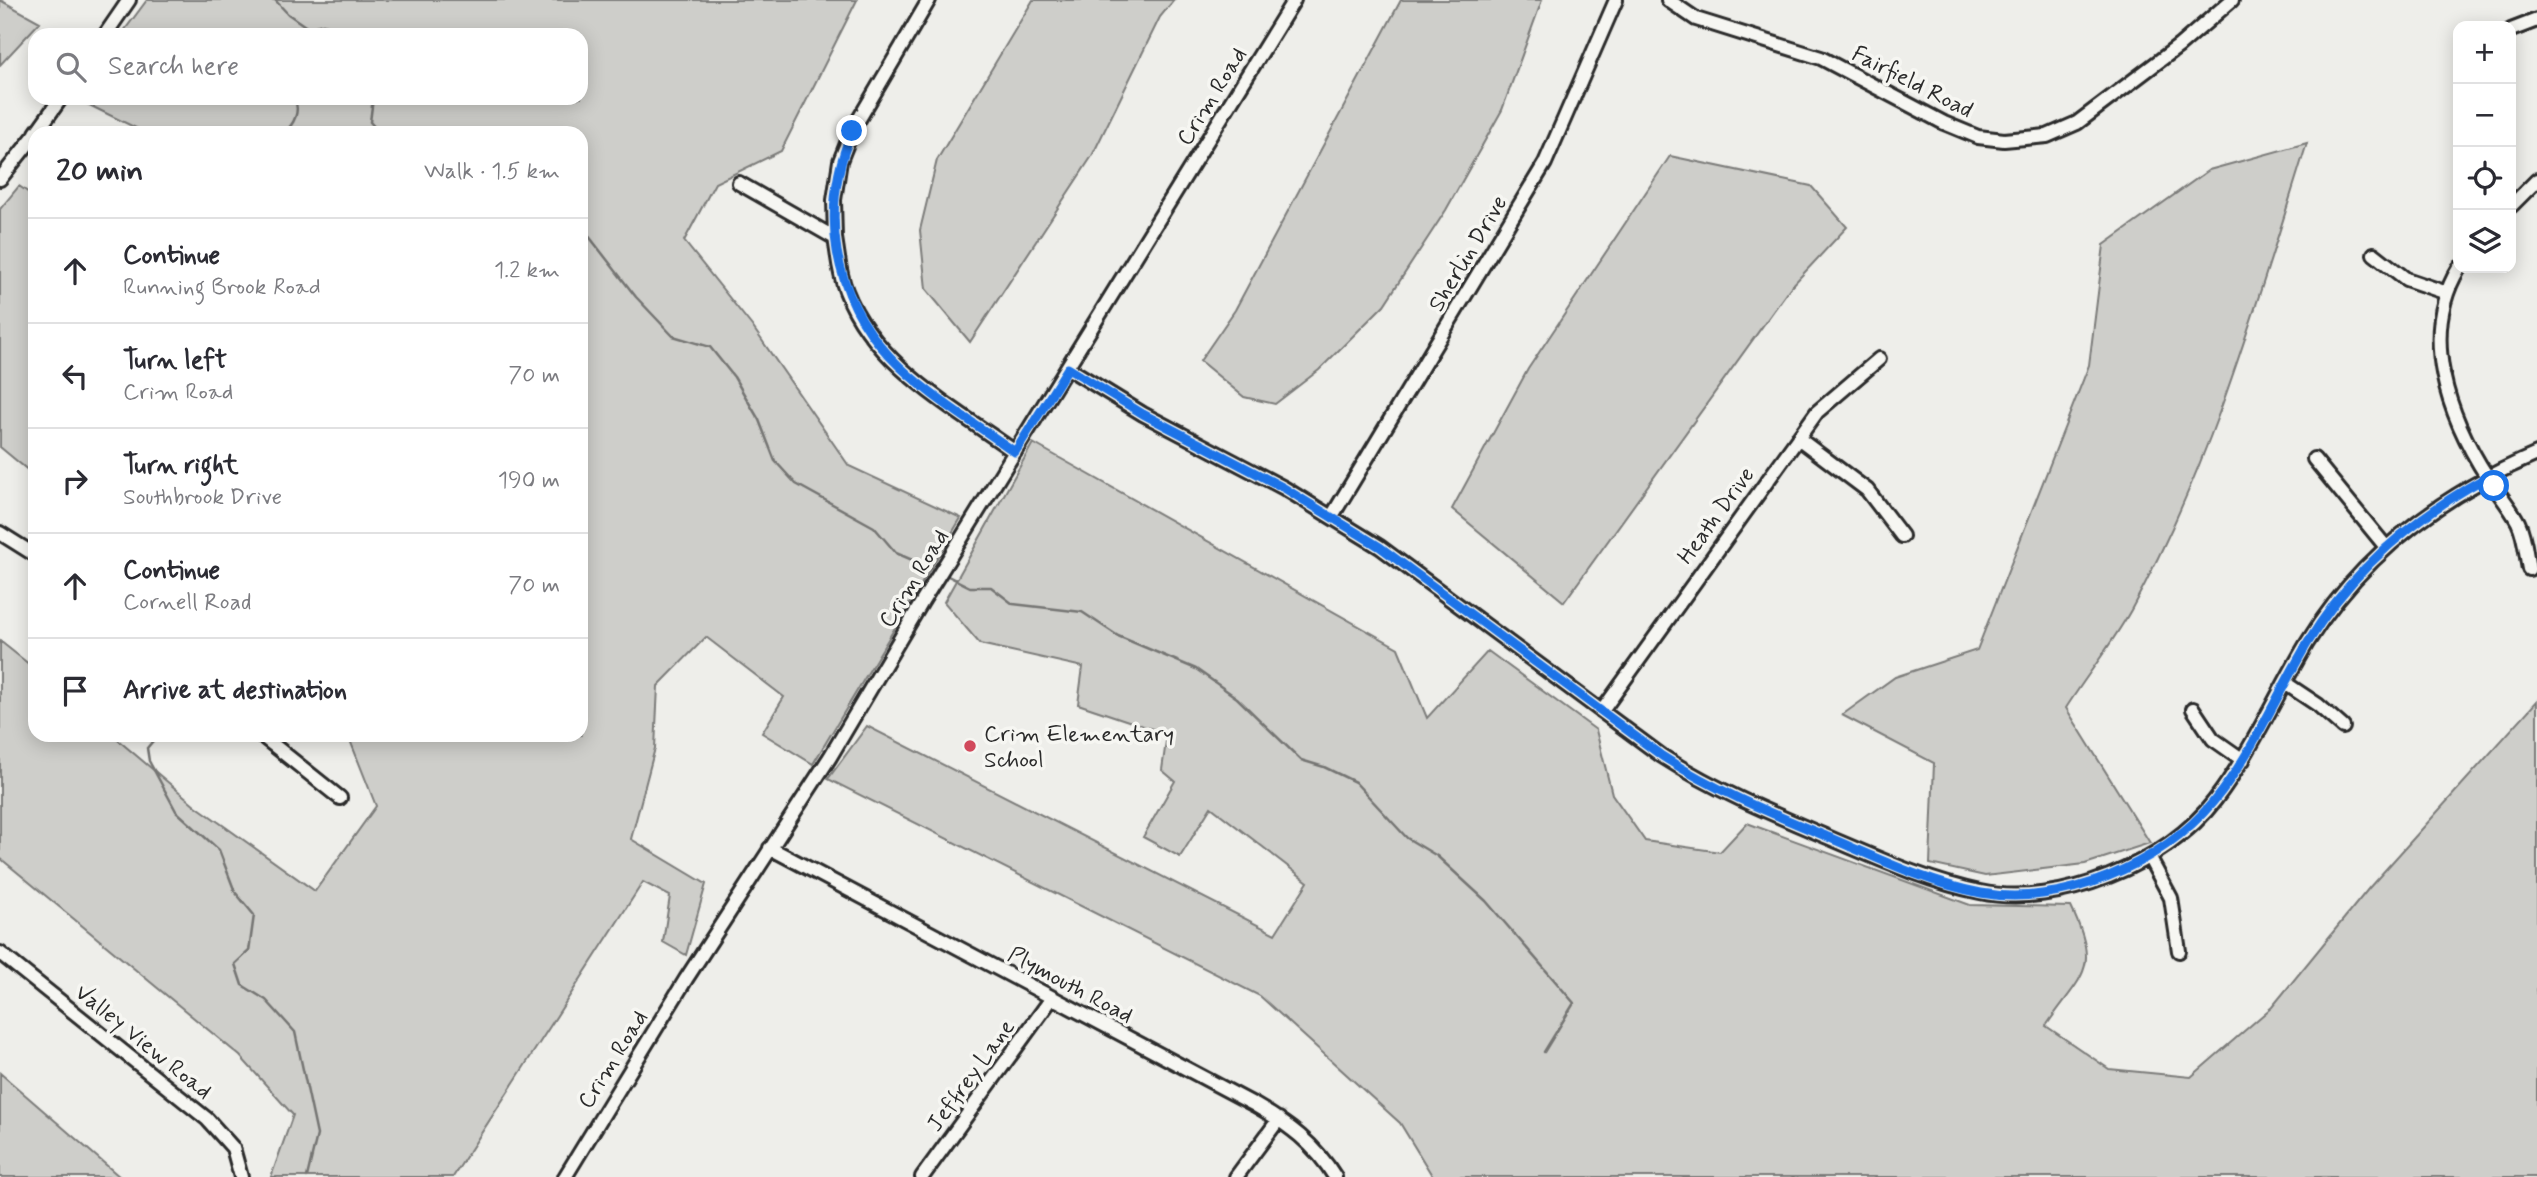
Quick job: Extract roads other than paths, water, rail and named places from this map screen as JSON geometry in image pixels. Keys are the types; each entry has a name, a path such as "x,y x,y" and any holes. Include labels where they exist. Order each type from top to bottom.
{"street":[{"path":"110,28 129,0"},
{"path":"929,0 852,131 840,161 834,200 835,238 846,291 864,327 885,353 918,383 1015,452"},
{"name":"Crim Road","path":"565,1177 770,848 830,757 1294,0"},
{"name":"Sherlin Drive","path":"1332,516 1545,163 1616,0"},
{"name":"Fairfield Road","path":"1668,0 1696,19 1821,58 1944,123 1978,136 2004,140 2046,136 2077,123 2179,46 2232,0"},
{"path":"2516,28 2537,20"},
{"path":"42,126 56,105"},
{"path":"0,179 28,144"},
{"path":"2516,201 2537,180"},
{"path":"739,183 835,238"},
{"path":"2374,254 2406,279 2447,293"},
{"path":"2457,273 2447,293 2441,331 2443,378 2449,402 2487,477 2518,523 2529,569"},
{"name":"Heath Drive","path":"1602,711 1798,438 1828,401 1879,359"},
{"path":"1068,368 1143,414 1332,516 1380,547 1662,756 1716,789 1904,869 1980,892 2005,895 2065,888 2126,869 2148,857 2201,816 2243,760 2285,683 2334,605 2386,547 2428,514 2487,477 2537,454"},
{"path":"1798,438 1867,490 1902,536"},
{"path":"2314,459 2386,547"},
{"path":"0,533 28,551"},
{"path":"2285,683 2319,705 2343,727"},
{"path":"2193,709 2213,739 2243,760"},
{"path":"270,742 340,798"},
{"name":"Plymouth Road","path":"770,848 1279,1119 1313,1146 1335,1177"},
{"path":"2148,857 2171,898 2179,951"},
{"name":"Valley View Road","path":"0,953 207,1119 233,1148 241,1177"},
{"name":"Jeffrey Lane","path":"922,1177 1052,998"},
{"path":"1236,1177 1279,1119"}],"waterway":[{"path":"275,0 288,14 308,28"},
{"path":"308,28 323,24 338,28"},
{"path":"291,126 296,105"},
{"path":"372,105 370,122 374,126"},
{"path":"588,235 636,297 673,336 710,347 734,377 759,420 775,461 796,484 874,527 896,553 938,571"},
{"path":"944,574 970,587 991,587 1013,604 1082,612 1118,636 1196,669 1237,698 1301,760 1324,767 1355,782 1407,838 1437,856 1486,901 1574,1003 1544,1052"},
{"path":"152,742 147,748 149,761 176,811 219,850 235,892 254,915 249,951 235,964 242,985 266,1000 295,1032 317,1135 307,1177"}],"place":[{"name":"Crim Elementary School","path":"970,746"}]}
